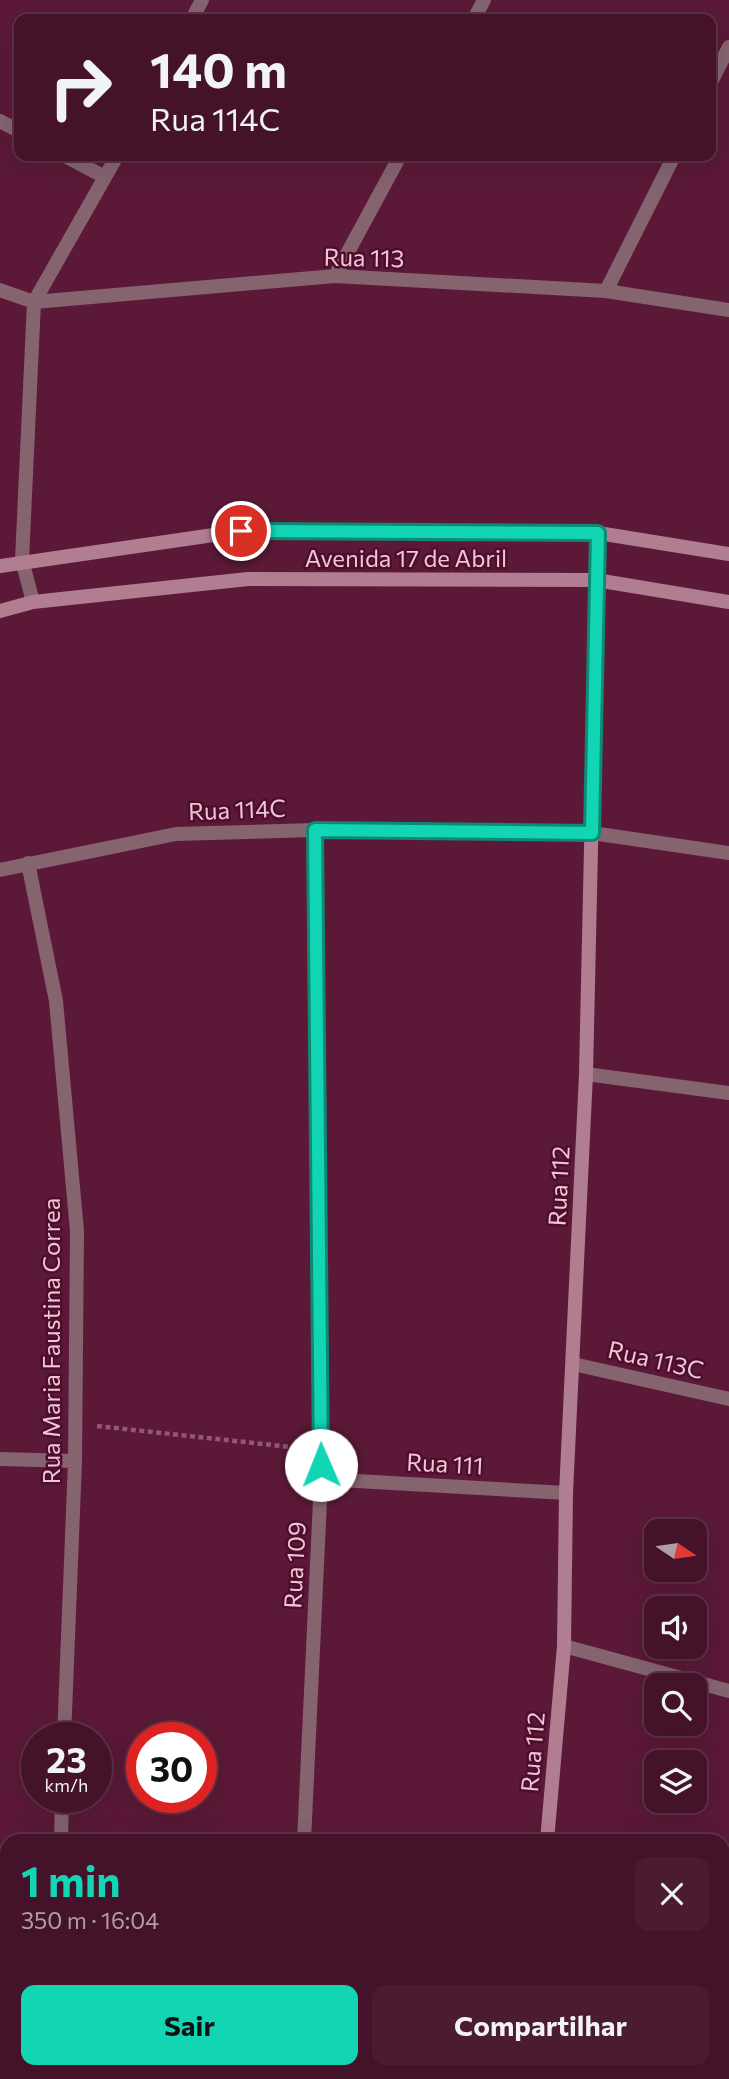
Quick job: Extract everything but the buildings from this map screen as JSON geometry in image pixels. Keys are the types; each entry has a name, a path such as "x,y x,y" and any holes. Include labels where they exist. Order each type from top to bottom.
{"main road":[{"name":"Avenida 17 de Abril","path":"0,566 22,560 241,531 598,533 729,554"},
{"name":"Rua 112","path":"548,1834 564,1647 566,1493 586,1074 598,533"},
{"name":"Avenida 17 de Abril","path":"0,611 33,602 248,579 596,580 729,602"}],"street":[{"path":"716,72 729,47"},
{"path":"75,161 105,177"},
{"path":"33,602 22,560 34,302 114,161"},
{"path":"335,276 397,161"},
{"path":"606,291 671,161"},
{"name":"Rua 113","path":"0,290 34,302 335,276 606,291 729,310"},
{"name":"Rua 114C","path":"0,870 176,834 315,830 592,833 729,853"},
{"name":"Rua 109","path":"304,1834 321,1479 315,830"},
{"name":"Rua Maria Faustina Correa","path":"27,863 56,1000 77,1231 75,1461 65,1722"},
{"path":"586,1074 729,1093"},
{"name":"Rua 113C","path":"573,1364 729,1399"},
{"path":"0,1459 75,1461"},
{"name":"Rua 111","path":"321,1479 566,1493"},
{"path":"564,1647 729,1691"},
{"path":"61,1834 62,1813"}],"path":[{"path":"75,1424 321,1450"}],"route":[{"path":"241,531 598,533 592,833 315,830 321,1465"}]}
